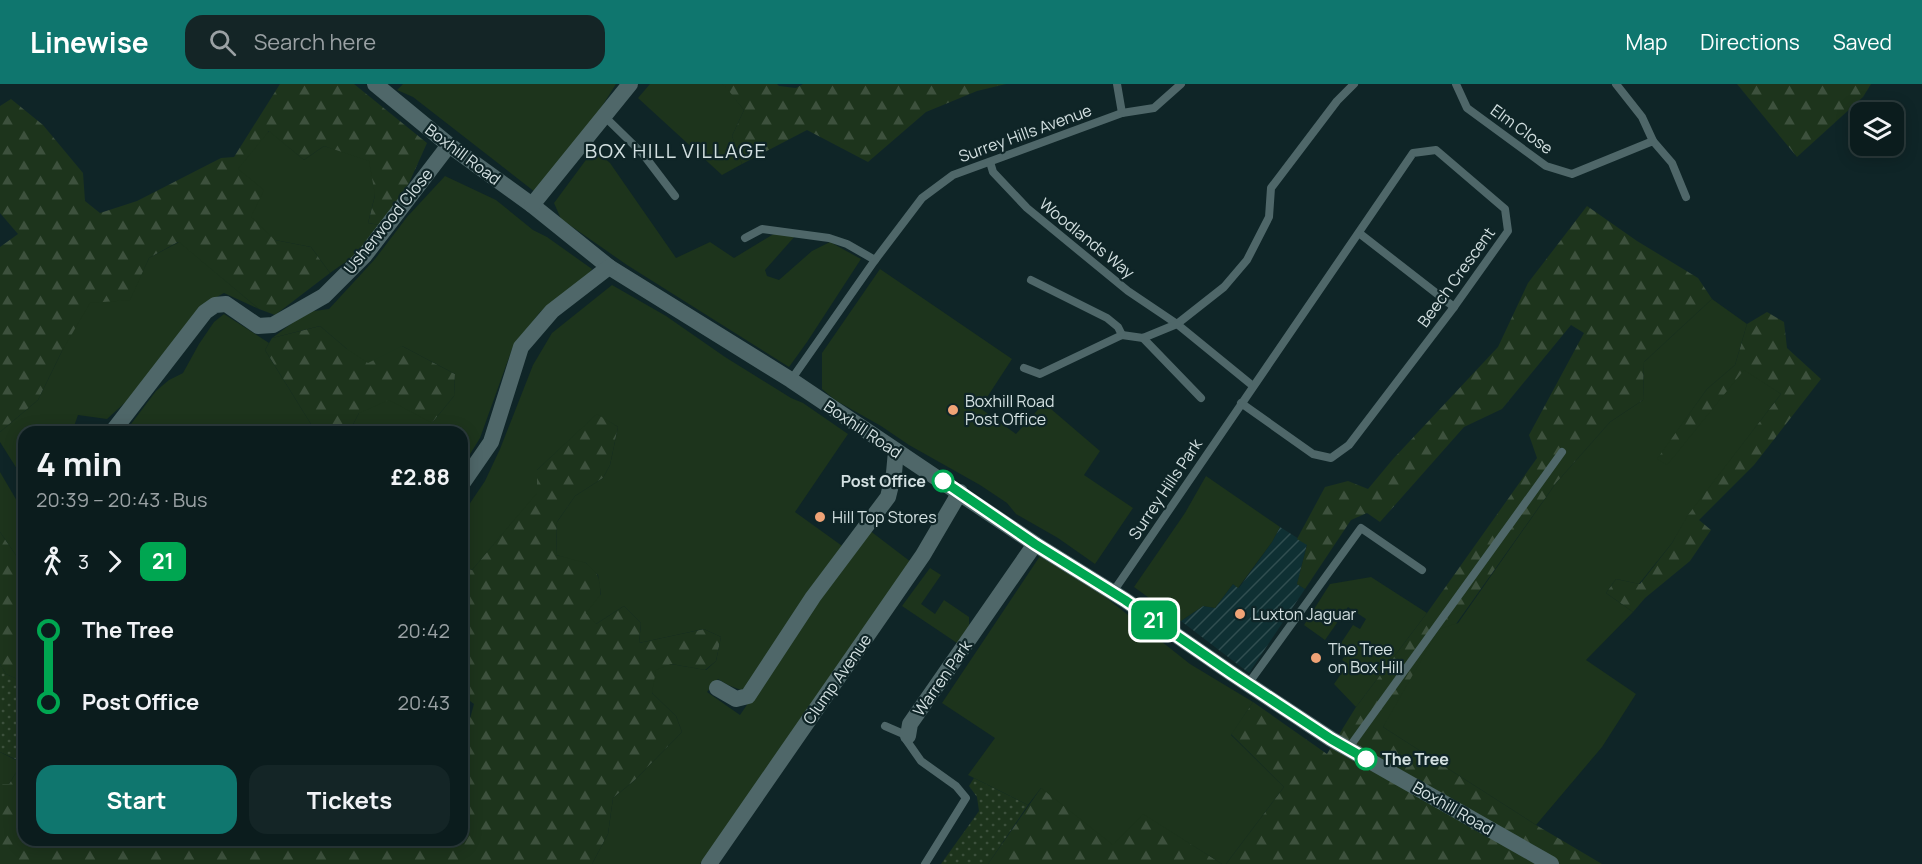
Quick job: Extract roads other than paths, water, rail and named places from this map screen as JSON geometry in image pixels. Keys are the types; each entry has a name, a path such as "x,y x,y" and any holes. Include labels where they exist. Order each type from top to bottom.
{"street":[{"name":"Boxhill Road","path":"375,84 449,145 532,205 609,267 791,380 1035,544 1113,592 1248,684 1348,748 1551,864"},
{"path":"532,205 630,84"},
{"name":"Usherwood Close","path":"117,426 201,317 215,305 226,304 258,326 273,325 324,296 365,255 449,145"},
{"path":"468,475 491,442 521,347 552,311 609,267"},
{"path":"717,688 736,699 748,696 813,597 888,497 894,474 896,451"},
{"name":"Clump Avenue","path":"709,864 923,555 960,492"},
{"name":"Warren Park","path":"908,736 910,724 1035,544"}],"lane":[{"path":"1117,84 1122,113"},
{"name":"Surrey Hills Avenue","path":"791,380 875,260 922,198 952,175 1122,113 1155,108 1181,84"},
{"path":"1024,368 1041,374 1122,335 1143,338 1177,324 1224,287 1247,260 1269,217 1271,188 1336,101 1354,84"},
{"name":"Elm Close","path":"1456,84 1467,108 1546,166 1572,174 1653,141"},
{"path":"1616,84 1642,117 1653,141 1672,163 1686,196"},
{"path":"604,116 643,154 675,196"},
{"name":"Beech Crescent","path":"1436,150 1505,209 1508,231 1454,307 1349,445 1331,458 1313,454 1241,404 1413,153 1436,150"},
{"name":"Woodlands Way","path":"990,162 993,172 1027,208 1128,291 1177,324 1253,386"},
{"path":"745,238 762,229 830,238 847,244 875,260"},
{"path":"1359,233 1454,307"},
{"path":"1031,280 1107,318 1118,327 1122,335"},
{"path":"1143,338 1201,398"},
{"name":"Surrey Hills Park","path":"1113,592 1241,404"},
{"path":"1348,748 1562,452"},
{"path":"1248,684 1361,528 1422,570"},
{"path":"885,726 908,736"},
{"name":"Warren Park","path":"908,736 907,741 921,761 956,786 966,798 925,864"}],"place":[{"name":"Boxhill Road Post Office","path":"953,410"},
{"name":"Post Office","path":"943,481"},
{"name":"Hill Top Stores","path":"820,517"},
{"name":"Luxton Jaguar","path":"1240,614"},
{"name":"The Tree on Box Hill","path":"1316,658"},
{"name":"The Tree","path":"1366,759"}],"district":[{"name":"BOX HILL VILLAGE","path":"676,150"}]}
